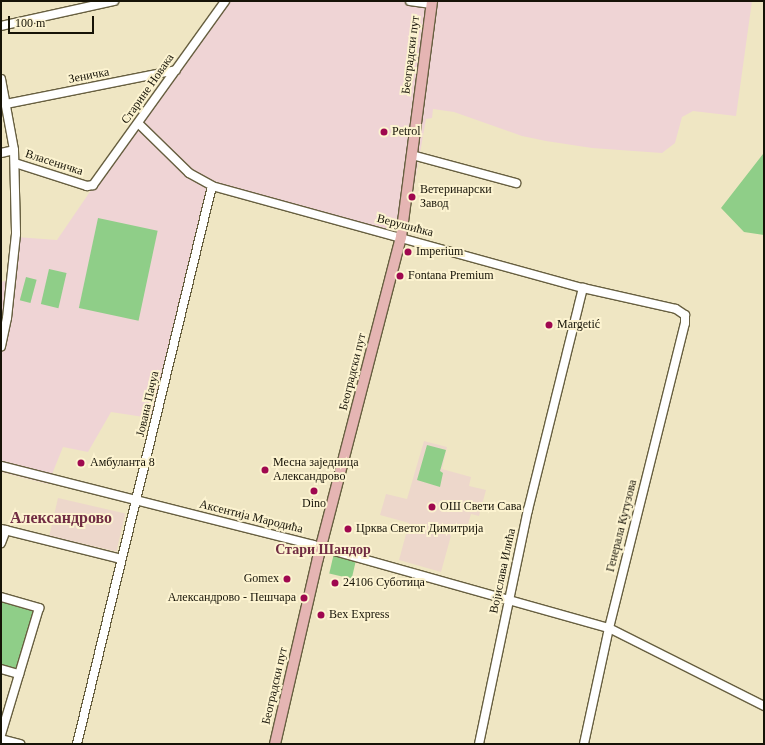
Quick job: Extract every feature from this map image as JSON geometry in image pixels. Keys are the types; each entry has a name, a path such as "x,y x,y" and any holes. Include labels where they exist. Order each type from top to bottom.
{"main road":[{"name":"Београдски пут","path":"275,744 321,547 401,237 431,3"}],"street":[{"path":"1,26 114,1"},
{"name":"Старине Новака","path":"87,186 94,184 139,124 224,1"},
{"path":"410,1 431,3"},
{"name":"Зеничка","path":"6,104 176,70"},
{"path":"1,79 14,150 16,234 7,318 1,346"},
{"name":"Верушићка","path":"139,124 189,173 212,186 583,288 676,309 685,315"},
{"name":"Власеничка","path":"1,153 14,150"},
{"path":"412,155 516,183"},
{"name":"Власеничка","path":"15,163 87,186"},
{"name":"Јована Пачуа","path":"77,744 212,186"},
{"name":"Војислава Илића","path":"479,744 508,599 583,288"},
{"name":"Генерала Кутузова","path":"584,744 609,628 676,361 685,323 685,315"},
{"name":"Аксентија Мародића","path":"1,466 321,547 609,628 764,706"},
{"path":"1,543 4,530 121,559"},
{"path":"1,597 39,608 1,735"},
{"path":"1,670 19,674"},
{"path":"1,739 20,744"}],"shaded area":[{"path":"220,1 752,1 736,116 693,111 682,117 675,143 662,153 592,148 546,141 522,136 454,112 433,109 432,118 426,119 405,238 212,187 157,419 111,412 88,452 63,447 48,484 1,472 1,282 16,278 16,237 57,240"},
{"name":"ОШ Свети Сава","path":"424,441 447,447 442,469 471,477 469,486 486,490 479,516 471,514 465,535 452,532 441,572 399,560 409,523 380,515 386,494 407,499"},
{"path":"58,498 125,514 116,552 49,536"}],"green space":[{"path":"764,131 764,235 744,232 721,208 763,154"},
{"path":"98,218 158,231 139,321 79,308"},
{"path":"49,269 67,273 58,308 41,304"},
{"path":"26,277 37,280 30,303 20,300"},
{"path":"427,445 446,450 440,471 443,473 440,487 417,480"},
{"path":"334,553 356,558 352,579 329,573"},
{"path":"1,601 34,610 17,671 1,667"}],"place":[{"name":"Petrol","path":"384,132"},
{"name":"Ветеринарски Завод","path":"412,197"},
{"name":"Imperium","path":"408,252"},
{"name":"Fontana Premium","path":"400,276"},
{"name":"Margetić","path":"549,325"},
{"name":"Амбуланта 8","path":"81,463"},
{"name":"Месна заједница Александрово","path":"265,470"},
{"name":"Dino","path":"314,491"},
{"name":"ОШ Свети Сава","path":"432,507"},
{"name":"Црква Светог Димитрија","path":"348,529"},
{"name":"Gomex","path":"287,579"},
{"name":"24106 Суботица","path":"335,583"},
{"name":"Александрово - Пешчара","path":"304,598"},
{"name":"Bex Express","path":"321,615"}],"district":[{"name":"Александрово","path":"61,518"},
{"name":"Стари Шандор","path":"323,550"}]}
